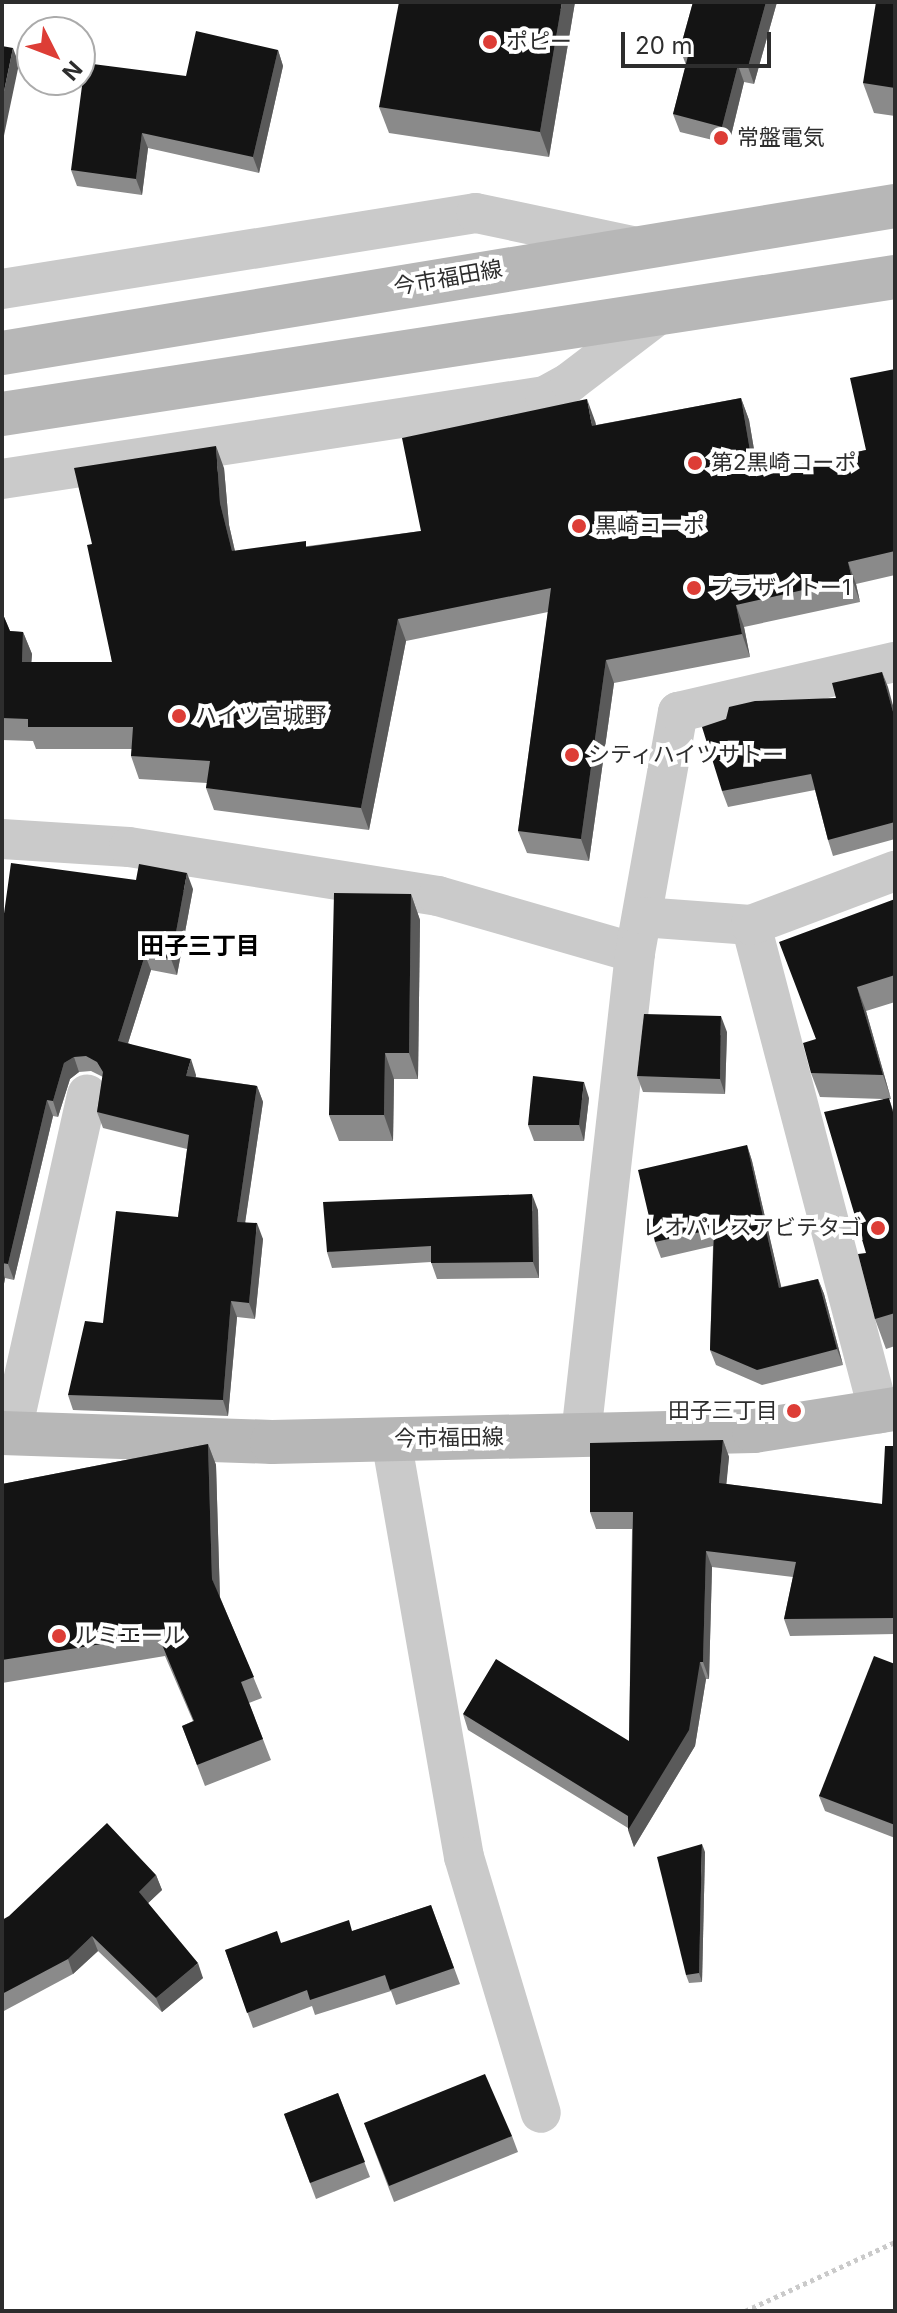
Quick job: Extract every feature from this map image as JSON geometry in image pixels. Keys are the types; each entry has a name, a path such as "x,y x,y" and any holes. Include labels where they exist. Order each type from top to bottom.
{"main road":[{"name":"今市福田線","path":"2,353 635,246 895,206"},
{"path":"2,414 895,277"},
{"name":"今市福田線","path":"6,1434 272,1442 754,1431 887,1411"}],"street":[{"path":"2,289 476,213 635,246"},
{"path":"2,479 545,396 570,382 662,312"},
{"path":"581,1435 639,935 678,712 895,662"},
{"path":"2,839 129,847 438,896 639,935 751,925 895,871"},
{"path":"751,925 887,1411"},
{"path":"6,1434 87,1094"},
{"path":"391,1439 464,1857 541,2113"}],"path":[{"path":"745,2311 895,2242"}],"building":[{"path":"399,2 562,2 540,132 379,107"},
{"path":"693,2 766,2 748,67 738,65 722,127 673,114 689,52 680,49"},
{"path":"876,2 895,2 895,88 863,83"},
{"path":"196,31 278,50 253,157 142,133 136,179 71,170 81,96 96,96 96,64 186,76"},
{"path":"2,46 13,48 2,101"},
{"path":"895,369 895,551 848,562 852,579 736,605 742,634 606,660 581,839 518,831 551,588 398,619 361,808 206,788 210,761 131,756 133,727 28,727 28,719 2,718 2,612 10,631 23,632 22,662 112,662 87,545 92,544 74,468 216,446 220,503 232,551 306,541 306,547 421,531 402,438 587,399 592,426 741,398 754,474 866,450 850,378"},
{"path":"882,672 895,719 895,822 828,840 811,774 722,791 702,727 726,719 729,707 755,701 836,698 832,683"},
{"path":"11,863 136,880 139,864 187,873 171,959 145,955 118,1041 191,1059 186,1076 257,1086 237,1222 257,1223 249,1303 231,1301 223,1400 68,1395 85,1321 103,1323 116,1211 178,1217 189,1135 97,1112 103,1072 97,1062 86,1056 74,1057 64,1063 53,1101 47,1100 8,1264 2,1263 2,928"},
{"path":"334,893 411,894 409,1053 385,1053 384,1115 329,1115"},
{"path":"895,899 895,975 857,987 883,1075 811,1073 803,1043 816,1039 779,942"},
{"path":"644,1014 721,1016 720,1079 637,1076"},
{"path":"533,1076 584,1082 579,1125 528,1125"},
{"name":"レオパレスアビテタゴ","path":"889,1098 895,1119 895,1313 875,1319 858,1254 866,1253 824,1112"},
{"path":"747,1145 779,1288 818,1279 837,1349 757,1370 710,1350 714,1229 655,1242 638,1170"},
{"path":"532,1194 533,1262 431,1263 431,1246 327,1252 323,1202"},
{"path":"723,1440 719,1483 882,1504 885,1446 895,1446 895,1618 784,1619 796,1562 706,1551 703,1662 700,1662 689,1730 628,1830 628,1816 463,1714 496,1659 629,1741 633,1512 590,1512 590,1443"},
{"path":"208,1444 212,1579 254,1677 241,1682 263,1739 197,1765 182,1726 194,1721 158,1635 2,1660 2,1484"},
{"path":"874,1656 895,1664 895,1825 819,1796"},
{"path":"107,1823 156,1875 139,1892 198,1963 156,1998 92,1936 68,1959 2,1994 2,1920"},
{"path":"702,1844 699,1973 686,1975 657,1857"},
{"path":"431,1905 454,1968 390,1990 385,1975 310,2000 307,1990 247,2013 225,1950 277,1931 281,1943 349,1920 352,1931"},
{"path":"485,2074 512,2136 389,2186 364,2123"},
{"path":"338,2093 365,2162 310,2183 284,2114"}],"place":[{"name":"ポピー","path":"490,42"},
{"name":"常盤電気","path":"721,138"},
{"name":"第2黒崎コーポ","path":"695,463"},
{"name":"黒崎コーポ","path":"579,526"},
{"name":"プラザイトー1","path":"694,588"},
{"name":"ハイツ宮城野","path":"179,716"},
{"name":"シティハイツサトー","path":"572,755"},
{"name":"レオパレスアビテタゴ","path":"878,1228"},
{"name":"田子三丁目","path":"794,1411"},
{"name":"ルミエール","path":"59,1636"}],"district":[{"name":"田子三丁目","path":"200,946"}]}
